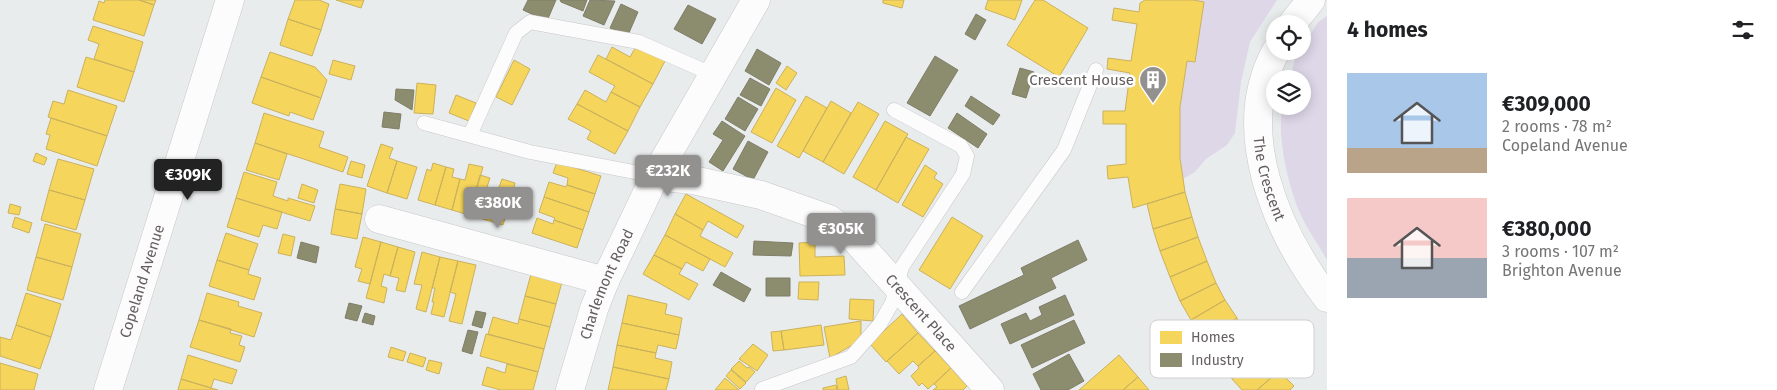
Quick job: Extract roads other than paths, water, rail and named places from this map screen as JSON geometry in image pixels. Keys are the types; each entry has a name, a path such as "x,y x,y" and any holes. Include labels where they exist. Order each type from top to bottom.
{"street":[{"name":"Copeland Avenue","path":"108,390 230,0"},
{"name":"Charlemont Road","path":"570,390 594,309 605,281 655,176 756,0"},
{"path":"1299,15 1311,0"},
{"name":"The Crescent","path":"1273,60 1263,87 1257,125 1260,160 1290,243 1327,298"},
{"name":"Crescent Place","path":"655,176 693,180 761,195 829,219 853,237 990,390"},
{"path":"379,219 605,281"}],"lane":[{"path":"470,135 516,33 530,22 639,42 714,75"},
{"path":"962,292 1064,150 1096,70"},
{"path":"762,389 851,357 880,324 892,303 902,267 963,174 966,156 961,146 894,110"},
{"path":"424,123 530,152 655,176"}],"place":[{"name":"Crescent House","path":"1153,104"}]}
